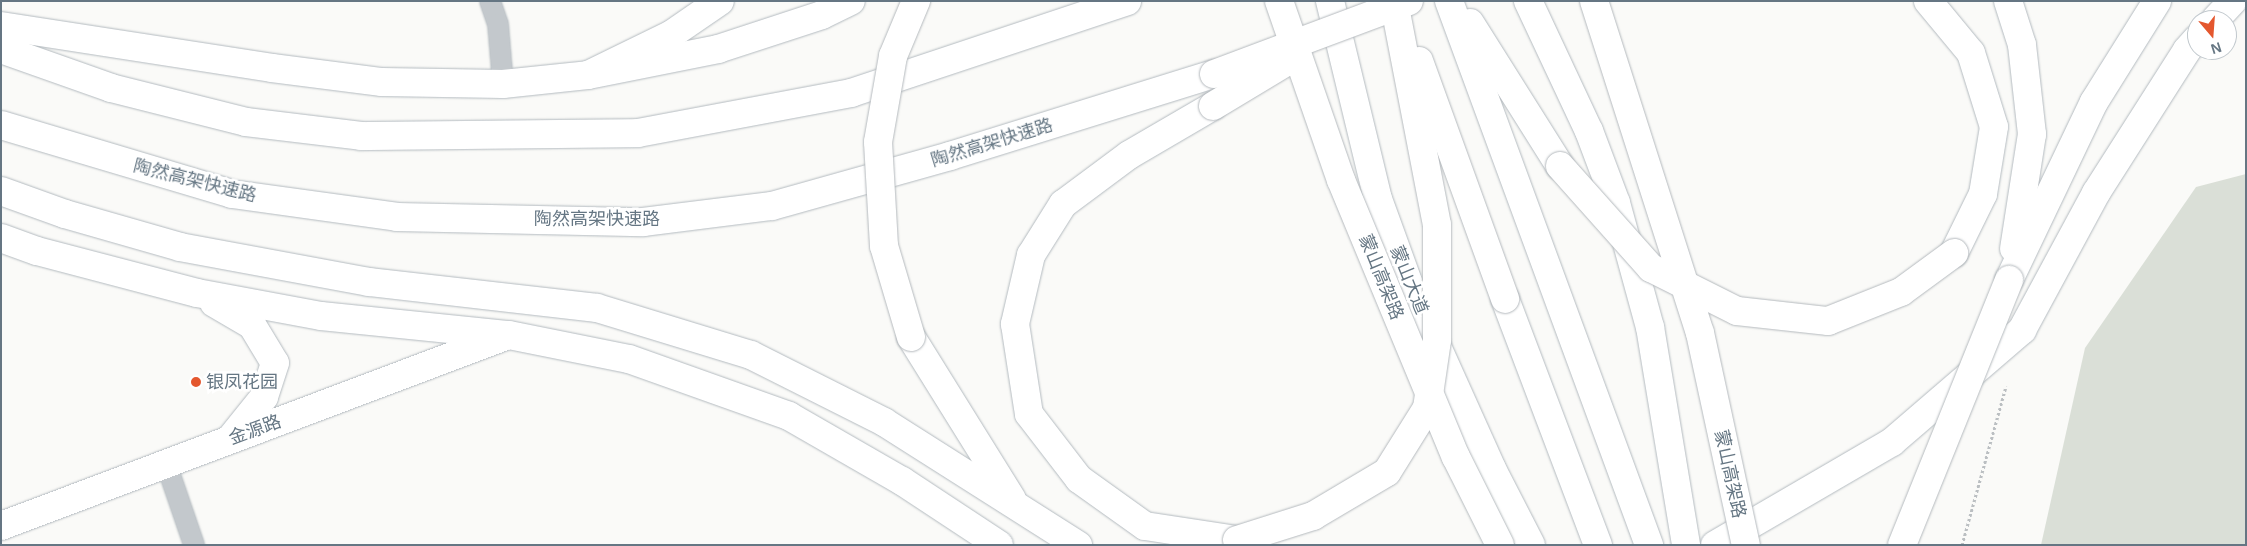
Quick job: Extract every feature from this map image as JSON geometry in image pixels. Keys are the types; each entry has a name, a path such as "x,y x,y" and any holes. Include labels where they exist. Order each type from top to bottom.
{"main road":[{"path":"588,75 672,34 720,1"},
{"path":"1,26 272,68 382,82 503,84 588,75 718,49 822,15 852,1"},
{"path":"916,1 893,56 878,142 884,246 911,337 1015,505"},
{"path":"1,49 111,88 246,122 362,136 638,133 851,93 1127,1"},
{"name":"蒙山高架路","path":"1279,1 1345,189 1456,457 1500,545"},
{"name":"蒙山大道","path":"1330,1 1356,99 1378,199 1408,282 1492,470 1531,545"},
{"path":"1396,1 1437,225 1437,340 1427,408 1387,472 1314,516 1237,540 1145,526 1079,479 1029,414 1015,324 1031,255 1063,204 1129,155 1361,17 1409,1"},
{"path":"1396,1 1598,545"},
{"path":"1449,1 1649,545"},
{"path":"1456,1 1560,166 1651,268 1738,311 1828,321 1901,292 1954,253 1984,194 1994,127 1971,54 1928,1"},
{"path":"1528,1 1589,131 1616,203 1650,328 1686,545"},
{"name":"蒙山高架路","path":"1594,1 1700,333 1746,545"},
{"path":"2008,1 2022,45 2032,134 2009,280"},
{"path":"1902,545 1909,521 1987,343 2009,280 2094,102 2157,1"},
{"name":"陶然高架快速路","path":"1,125 232,194 397,217 643,222 772,206 950,156 1214,74 1361,17"},
{"path":"1715,545 1892,442 2022,330 2096,193 2187,50"},
{"path":"1,190 65,214 180,247 369,282 597,308 751,355 884,422 1078,545"},
{"path":"1,238 38,251 197,292 321,316 509,335 629,359 789,416 902,481 999,545"},
{"path":"197,292 252,325 275,363 264,397 230,440"},
{"name":"金源路","path":"1,526 509,335"}],"lane":[{"path":"490,1 498,24 503,84"},
{"path":"166,463 194,545"}],"path":[{"path":"1962,545 2009,377"}],"shaded area":[{"path":"2246,174 2246,545 2041,545 2085,348 2196,187"}],"place":[{"name":"银凤花园","path":"196,382"}]}
